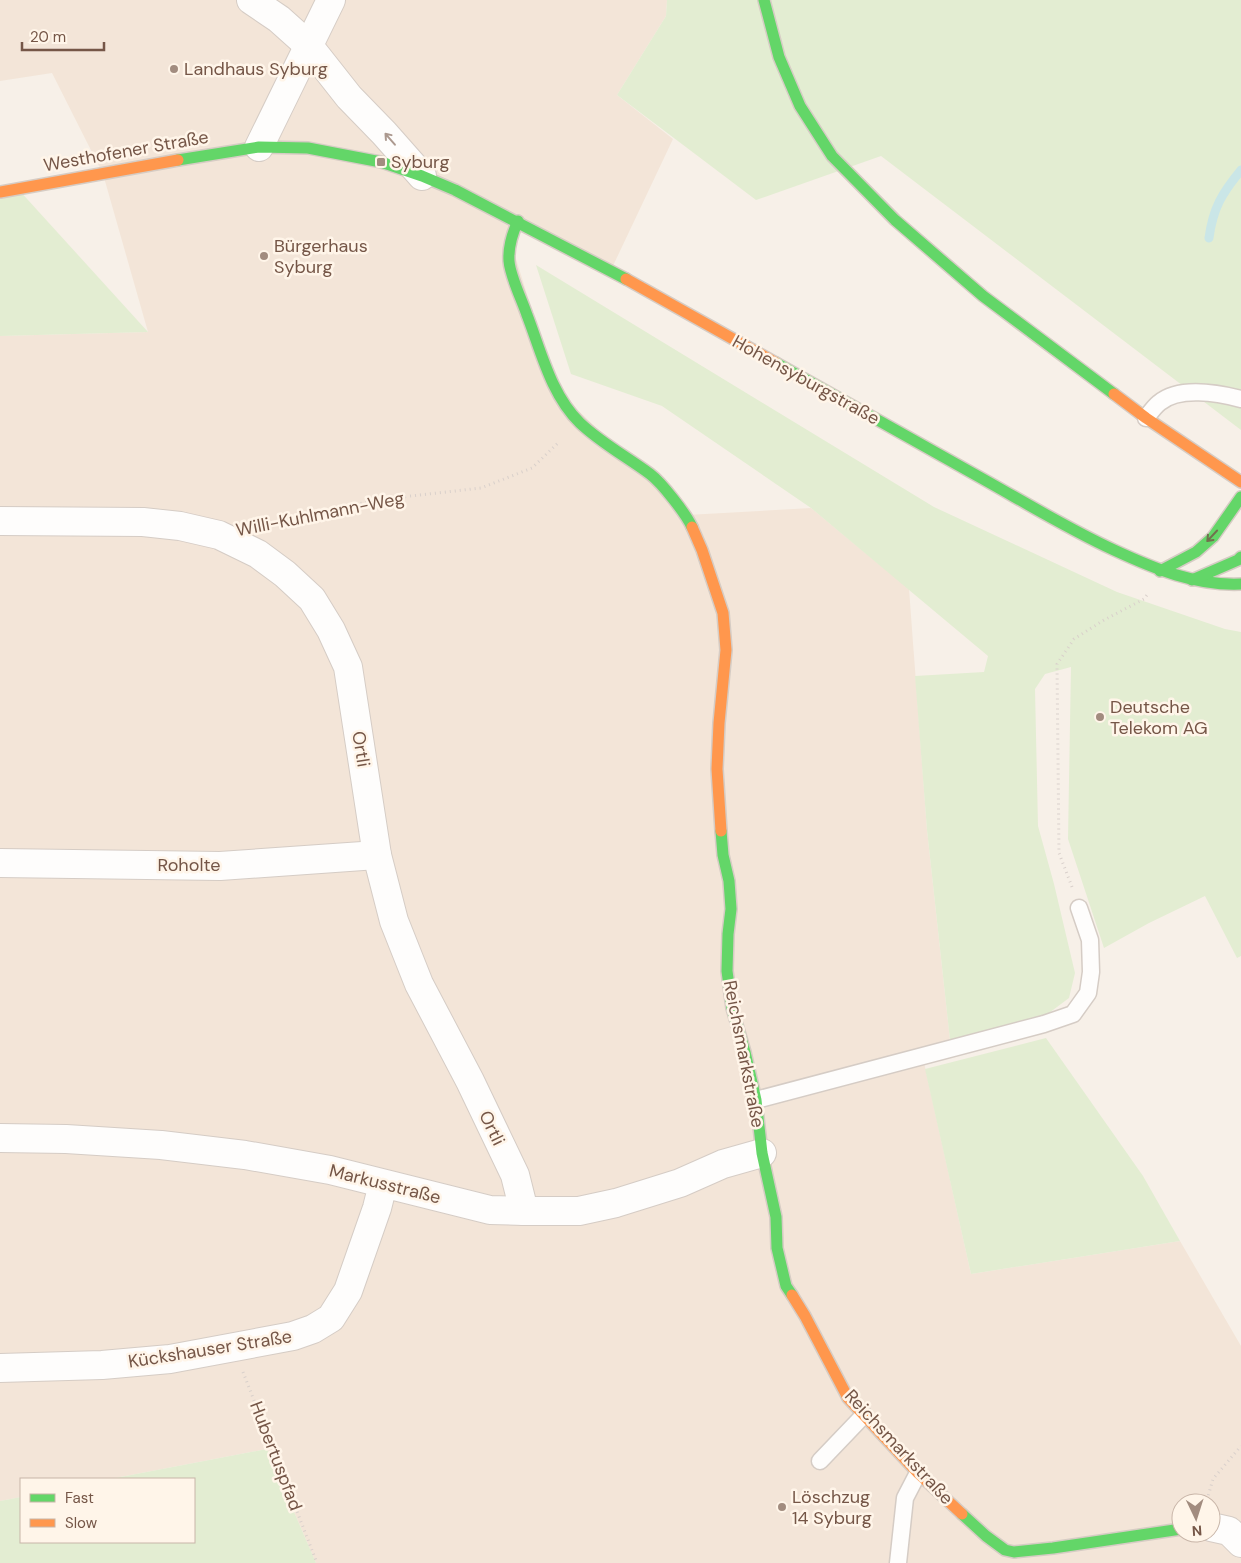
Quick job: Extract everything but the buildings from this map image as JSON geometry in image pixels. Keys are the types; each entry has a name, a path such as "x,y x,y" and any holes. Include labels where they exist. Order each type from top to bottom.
{"street":[{"name":"Hohensyburgstraße","path":"251,0 279,19 308,45 349,97 422,176"},
{"path":"259,147 331,0"},
{"path":"764,0 779,57 800,106 832,156 895,220 983,296 1146,418 1241,482"},
{"name":"Hohensyburgstraße","path":"259,147 308,148 347,154 381,162 456,190 611,270 1084,536 1160,571 1192,580 1229,586 1241,584"},
{"name":"Westhofener Straße","path":"0,192 221,152 259,147"},
{"name":"Reichsmarkstraße","path":"518,221 510,239 509,262 556,389 567,408 580,423 614,450 652,475 687,516 702,550 723,613 726,650 718,723 718,769 723,855 729,881 731,908 727,971 732,1008 756,1100 762,1154 776,1217 777,1248 786,1286 805,1316 848,1398 918,1473 986,1536 1005,1550 1014,1552 1053,1548 1171,1530"},
{"path":"1160,571 1196,552 1213,537 1241,497"},
{"name":"Ortli","path":"0,521 142,522 180,526 219,535 258,554 285,574 312,599 331,630 348,667 378,855 394,921 419,984 516,1175 524,1211"},
{"path":"1192,580 1241,557"},
{"name":"Roholte","path":"0,863 220,866 378,855"},
{"name":"Markusstraße","path":"0,1138 66,1139 161,1145 217,1151 330,1170 490,1210 524,1211 579,1211 616,1203 680,1183 723,1164 762,1154"},
{"name":"Kückshauser Straße","path":"0,1368 102,1365 170,1359 293,1336 313,1329 331,1318 348,1291 384,1184"},
{"path":"1221,1529 1229,1531 1241,1542"}],"lane":[{"path":"1146,418 1161,401 1176,395 1199,392 1218,393 1241,399"},
{"path":"756,1100 1044,1024 1073,1014 1088,993 1091,972 1090,940 1080,908"},
{"path":"820,1461 864,1415"},
{"path":"898,1563 905,1498 918,1473"}],"path":[{"name":"Willi-Kuhlmann-Weg","path":"219,535 376,500 481,488 532,468 580,423"},
{"path":"1080,908 1059,854 1057,664 1074,639 1104,620 1144,599 1160,571"},
{"name":"Hubertuspfad","path":"234,1348 317,1563"},
{"path":"1209,1493 1213,1478 1241,1446"}],"shaded area":[{"path":"0,0 667,0 666,16 617,95 673,139 611,270 518,221 510,239 556,389 687,515 811,508 909,589 927,830 950,1040 921,1049 971,1274 1180,1241 1241,1346 1241,1563 316,1563 267,1449 115,1478 20,1478 20,1497 0,1501 0,336 148,332 103,174 52,73 0,81"}],"green space":[{"path":"667,0 1241,0 1241,430 881,156 756,200 617,95 666,16"},
{"path":"18,189 148,332 0,336 0,192"},
{"path":"536,265 934,507 1117,592 1225,629 1241,632 1241,956 1237,958 1205,896 1149,923 1104,948 1068,839 1071,667 1045,674 1035,689 1038,826 1075,973 1069,998 1045,1016 950,1040 927,830 915,676 984,672 988,656 811,508 662,406 571,374"},
{"path":"1046,1038 1143,1176 1180,1241 971,1274 925,1069"},
{"path":"267,1449 316,1563 0,1563 0,1501 20,1497 20,1543 195,1543 195,1478 115,1478"}],"waterway":[{"path":"1209,238 1219,201 1241,170"}],"traffic: fast":[{"path":"764,0 779,57 800,106 832,156 895,220 983,296 1114,394"},
{"path":"178,160 259,147 308,148 381,162 455,190 626,279"},
{"path":"518,221 510,245 510,267 548,372 561,399 570,412 588,430 655,478 685,514 692,527"},
{"path":"776,363 1061,523 1114,550 1176,575 1208,582 1241,584"},
{"path":"1160,571 1196,552 1213,537 1241,497"},
{"path":"1192,580 1241,557"},
{"path":"721,831 723,855 729,881 731,909 727,971 732,1008 756,1100 762,1153 776,1217 777,1248 786,1286 792,1295"},
{"path":"962,1514 1005,1550 1014,1552 1171,1530"}],"traffic: slow":[{"path":"0,192 178,160"},
{"path":"626,279 776,363"},
{"path":"1114,394 1146,418 1241,482"},
{"path":"692,527 702,550 723,613 726,650 717,769 721,831"},
{"path":"792,1295 848,1398 918,1473 962,1514"}],"place":[{"name":"Landhaus Syburg","path":"174,69"},
{"name":"Syburg","path":"381,162"},
{"name":"Bürgerhaus Syburg","path":"264,256"},
{"name":"Deutsche Telekom AG","path":"1100,717"},
{"name":"Löschzug 14 Syburg","path":"782,1507"}]}
